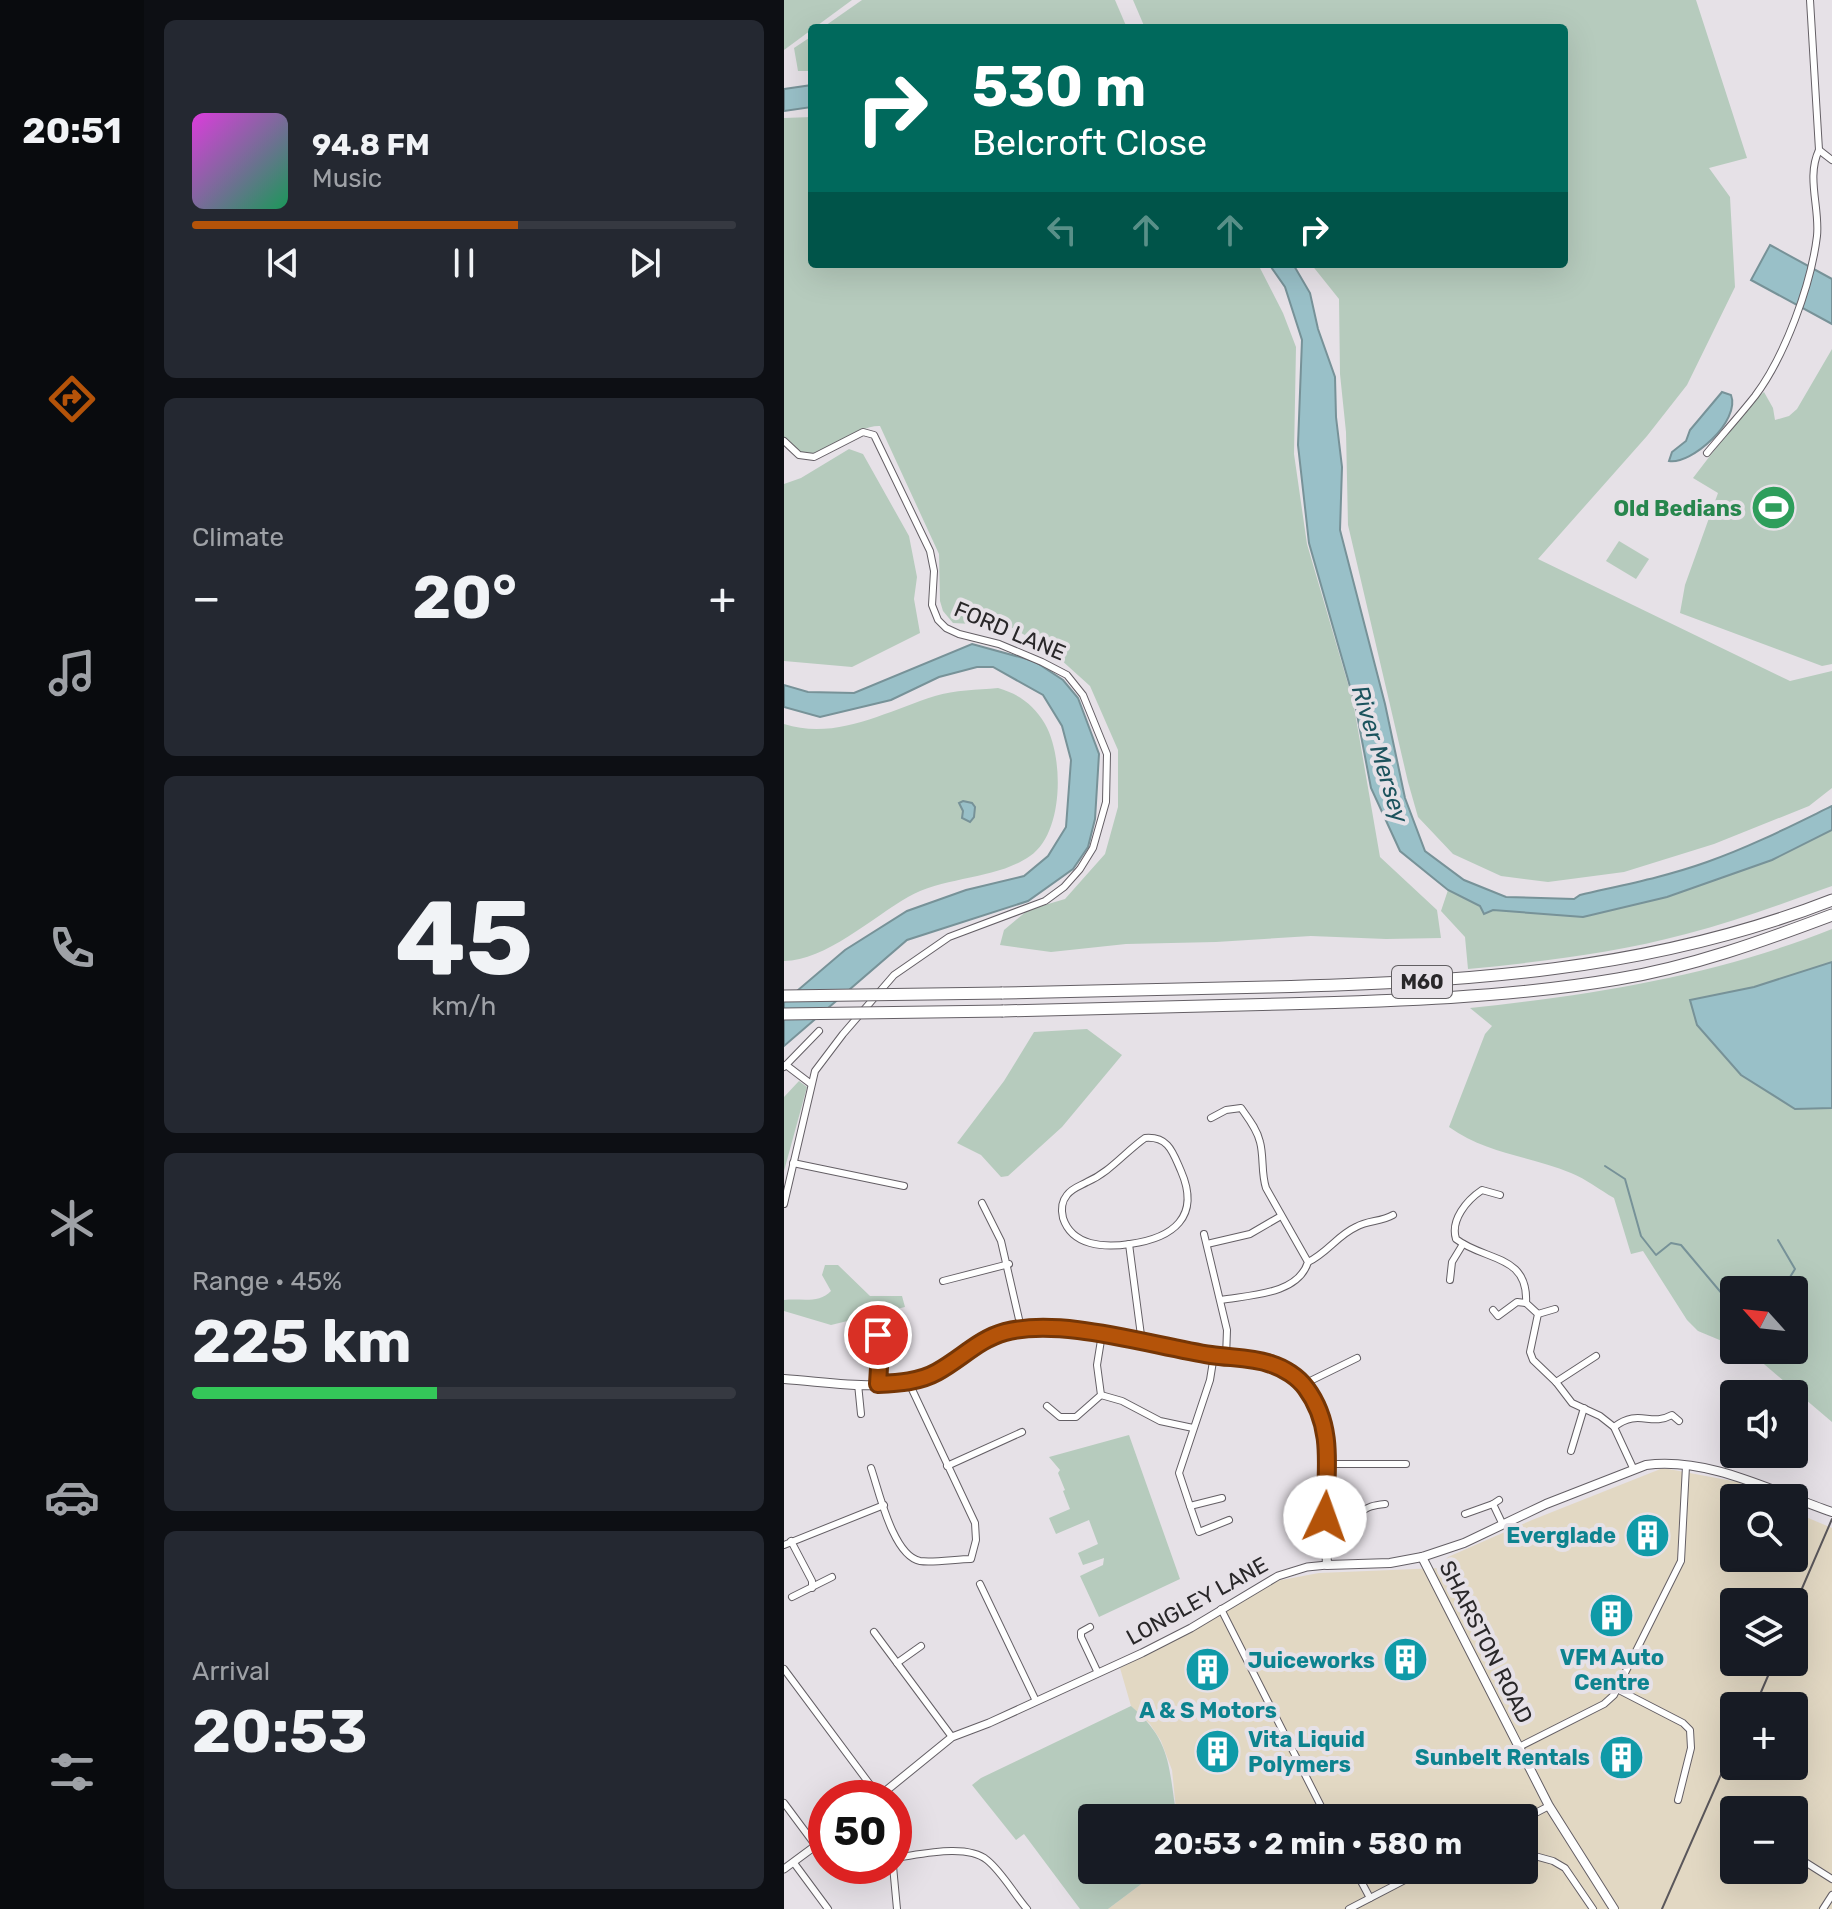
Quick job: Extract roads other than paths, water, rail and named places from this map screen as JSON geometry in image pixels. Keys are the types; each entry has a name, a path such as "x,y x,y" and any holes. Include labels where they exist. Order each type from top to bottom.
{"highway":[{"name":"M60","path":"784,996 1465,980 1617,960 1705,942 1777,921 1832,900"},
{"name":"M60","path":"784,1014 1374,1002 1525,991 1619,979 1670,968 1760,942 1832,915"}],"main road":[{"path":"784,1379 858,1384 909,1383 937,1373 985,1340 1021,1328 1102,1334 1274,1364 1304,1384 1326,1427 1327,1565"},
{"name":"LONGLEY LANE","path":"1327,1565 1390,1563 1422,1557 1464,1543 1546,1504 1660,1463 1727,1474 1827,1510"},
{"name":"SHARSTON ROAD","path":"1422,1557 1549,1806 1614,1909"}],"street":[{"path":"1707,453 1755,395 1796,318 1815,247 1818,228 1813,178 1819,150 1810,0"},
{"path":"1819,150 1832,160"},
{"name":"FORD LANE","path":"784,441 799,455 814,457 863,432 874,435 930,551 934,571 932,605 938,620 959,634 999,644 1067,675 1083,695 1107,754 1106,802 1093,848 1064,887 1045,901 949,937 894,975 815,1071 784,1204"},
{"path":"811,1084 785,1066 819,1031"},
{"path":"1211,1118 1226,1110 1241,1108 1247,1116 1261,1143 1262,1177 1266,1188 1308,1262"},
{"path":"1145,1138 1158,1139 1172,1149 1188,1190 1188,1204 1182,1219 1170,1231 1129,1244 1078,1240 1068,1230 1063,1218 1063,1202 1069,1192 1100,1175 1145,1138"},
{"path":"793,1163 904,1186"},
{"path":"1500,1195 1482,1190 1472,1196 1455,1224 1456,1239 1513,1265 1524,1286 1526,1303"},
{"path":"982,1203 1009,1264 1021,1328"},
{"path":"1221,1300 1293,1283 1304,1274 1308,1262 1324,1254 1351,1228 1366,1222 1382,1221 1393,1215"},
{"path":"1207,1244 1250,1234 1281,1216"},
{"path":"1204,1234 1227,1330 1226,1357"},
{"path":"1129,1244 1142,1343"},
{"path":"1450,1280 1452,1262 1463,1244"},
{"path":"943,1281 1009,1264"},
{"path":"1493,1310 1498,1316 1517,1302 1526,1303 1538,1314"},
{"path":"1538,1314 1555,1309"},
{"path":"1538,1314 1530,1352 1539,1367 1572,1403 1614,1427 1634,1470"},
{"path":"1101,1395 1097,1365 1102,1334"},
{"path":"878,1384 878,1338 891,1339"},
{"path":"1214,1355 1210,1380 1179,1473 1199,1532 1229,1520"},
{"path":"1556,1382 1596,1356"},
{"path":"1304,1384 1357,1358"},
{"path":"871,1468 904,1553 919,1561 971,1559 976,1540 975,1523 909,1383"},
{"path":"858,1384 861,1414"},
{"path":"1047,1406 1060,1417 1076,1417 1101,1395"},
{"path":"1101,1395 1122,1401 1160,1421 1193,1428"},
{"path":"1571,1451 1584,1408"},
{"path":"1050,1421 1055,1413"},
{"path":"1614,1427 1626,1418 1655,1420 1672,1415 1679,1421"},
{"path":"947,1466 1022,1432"},
{"path":"1328,1464 1406,1464"},
{"path":"1519,1747 1604,1704 1617,1689 1681,1561 1686,1466"},
{"path":"1365,1497 1367,1505"},
{"path":"1190,1506 1222,1498"},
{"path":"1465,1514 1496,1502 1503,1525"},
{"path":"1325,1517 1354,1516 1367,1505 1385,1504"},
{"path":"812,1588 812,1581 788,1543 884,1505"},
{"name":"LONGLEY LANE","path":"901,1780 952,1737 1179,1635 1278,1576 1307,1567 1327,1565"},
{"path":"792,1597 832,1577"},
{"path":"980,1584 1036,1701"},
{"path":"1221,1609 1320,1804"},
{"path":"1090,1627 1081,1632 1081,1637 1098,1673"},
{"path":"874,1632 952,1737"},
{"path":"897,1663 921,1646"},
{"path":"784,1669 866,1780"},
{"path":"1617,1689 1683,1723 1690,1730 1691,1748 1678,1800"},
{"path":"784,1803 808,1835"},
{"path":"1538,1812 1549,1806"},
{"path":"784,1869 808,1852"},
{"path":"912,1856 968,1852 986,1859 1027,1909"},
{"path":"1538,1857 1565,1868 1593,1909"},
{"path":"794,1863 828,1909"},
{"path":"1808,1864 1832,1879"},
{"path":"895,1884 897,1909"},
{"path":"1362,1884 1370,1898"},
{"path":"1349,1909 1397,1884"},
{"path":"1823,1909 1832,1895"}],"water":[{"path":"808,86 808,108 784,111 784,89"},
{"path":"1770,245 1832,279 1832,324 1751,280"},
{"name":"River Mersey","path":"1272,268 1295,268 1310,293 1318,329 1335,377 1342,467 1340,530 1385,704 1405,798 1425,851 1464,880 1506,897 1574,899 1707,862 1832,806 1832,830 1772,860 1667,897 1583,917 1493,910 1484,914 1480,906 1448,890 1400,851 1371,788 1355,704 1309,543 1298,445 1302,340 1285,287"},
{"path":"1722,392 1731,395 1732,405 1722,428 1701,449 1669,461 1672,452 1686,441 1690,430"},
{"path":"972,644 1034,661 1063,680 1078,698 1099,754 1095,819 1088,847 1073,869 1028,901 907,940 784,1046 784,1002 845,950 907,911 966,890 1024,876 1048,856 1066,827 1071,760 1062,726 1043,695 993,667 977,667 939,677 891,700 820,717 784,707 784,685 808,692 854,693"},
{"path":"963,801 975,807 970,822 962,818 959,803"},
{"path":"1832,962 1832,1108 1795,1109 1741,1075 1697,1025 1690,1000 1754,987"}],"waterway":[{"path":"1605,1166 1625,1179 1641,1236 1656,1255 1671,1243 1681,1245 1720,1291"},
{"path":"1778,1240 1795,1269 1791,1276"}],"railway":[{"path":"1802,1588 1832,1519"},
{"path":"1761,1692 1768,1676"},
{"path":"1662,1909 1720,1777"}],"place":[{"name":"Old Bedians","path":"1773,508"},
{"name":"Everglade","path":"1647,1535"},
{"name":"VFM Auto Centre","path":"1612,1616"},
{"name":"Juiceworks","path":"1406,1660"},
{"name":"A & S Motors","path":"1208,1669"},
{"name":"Vita Liquid Polymers","path":"1217,1752"},
{"name":"Sunbelt Rentals","path":"1621,1757"}]}
